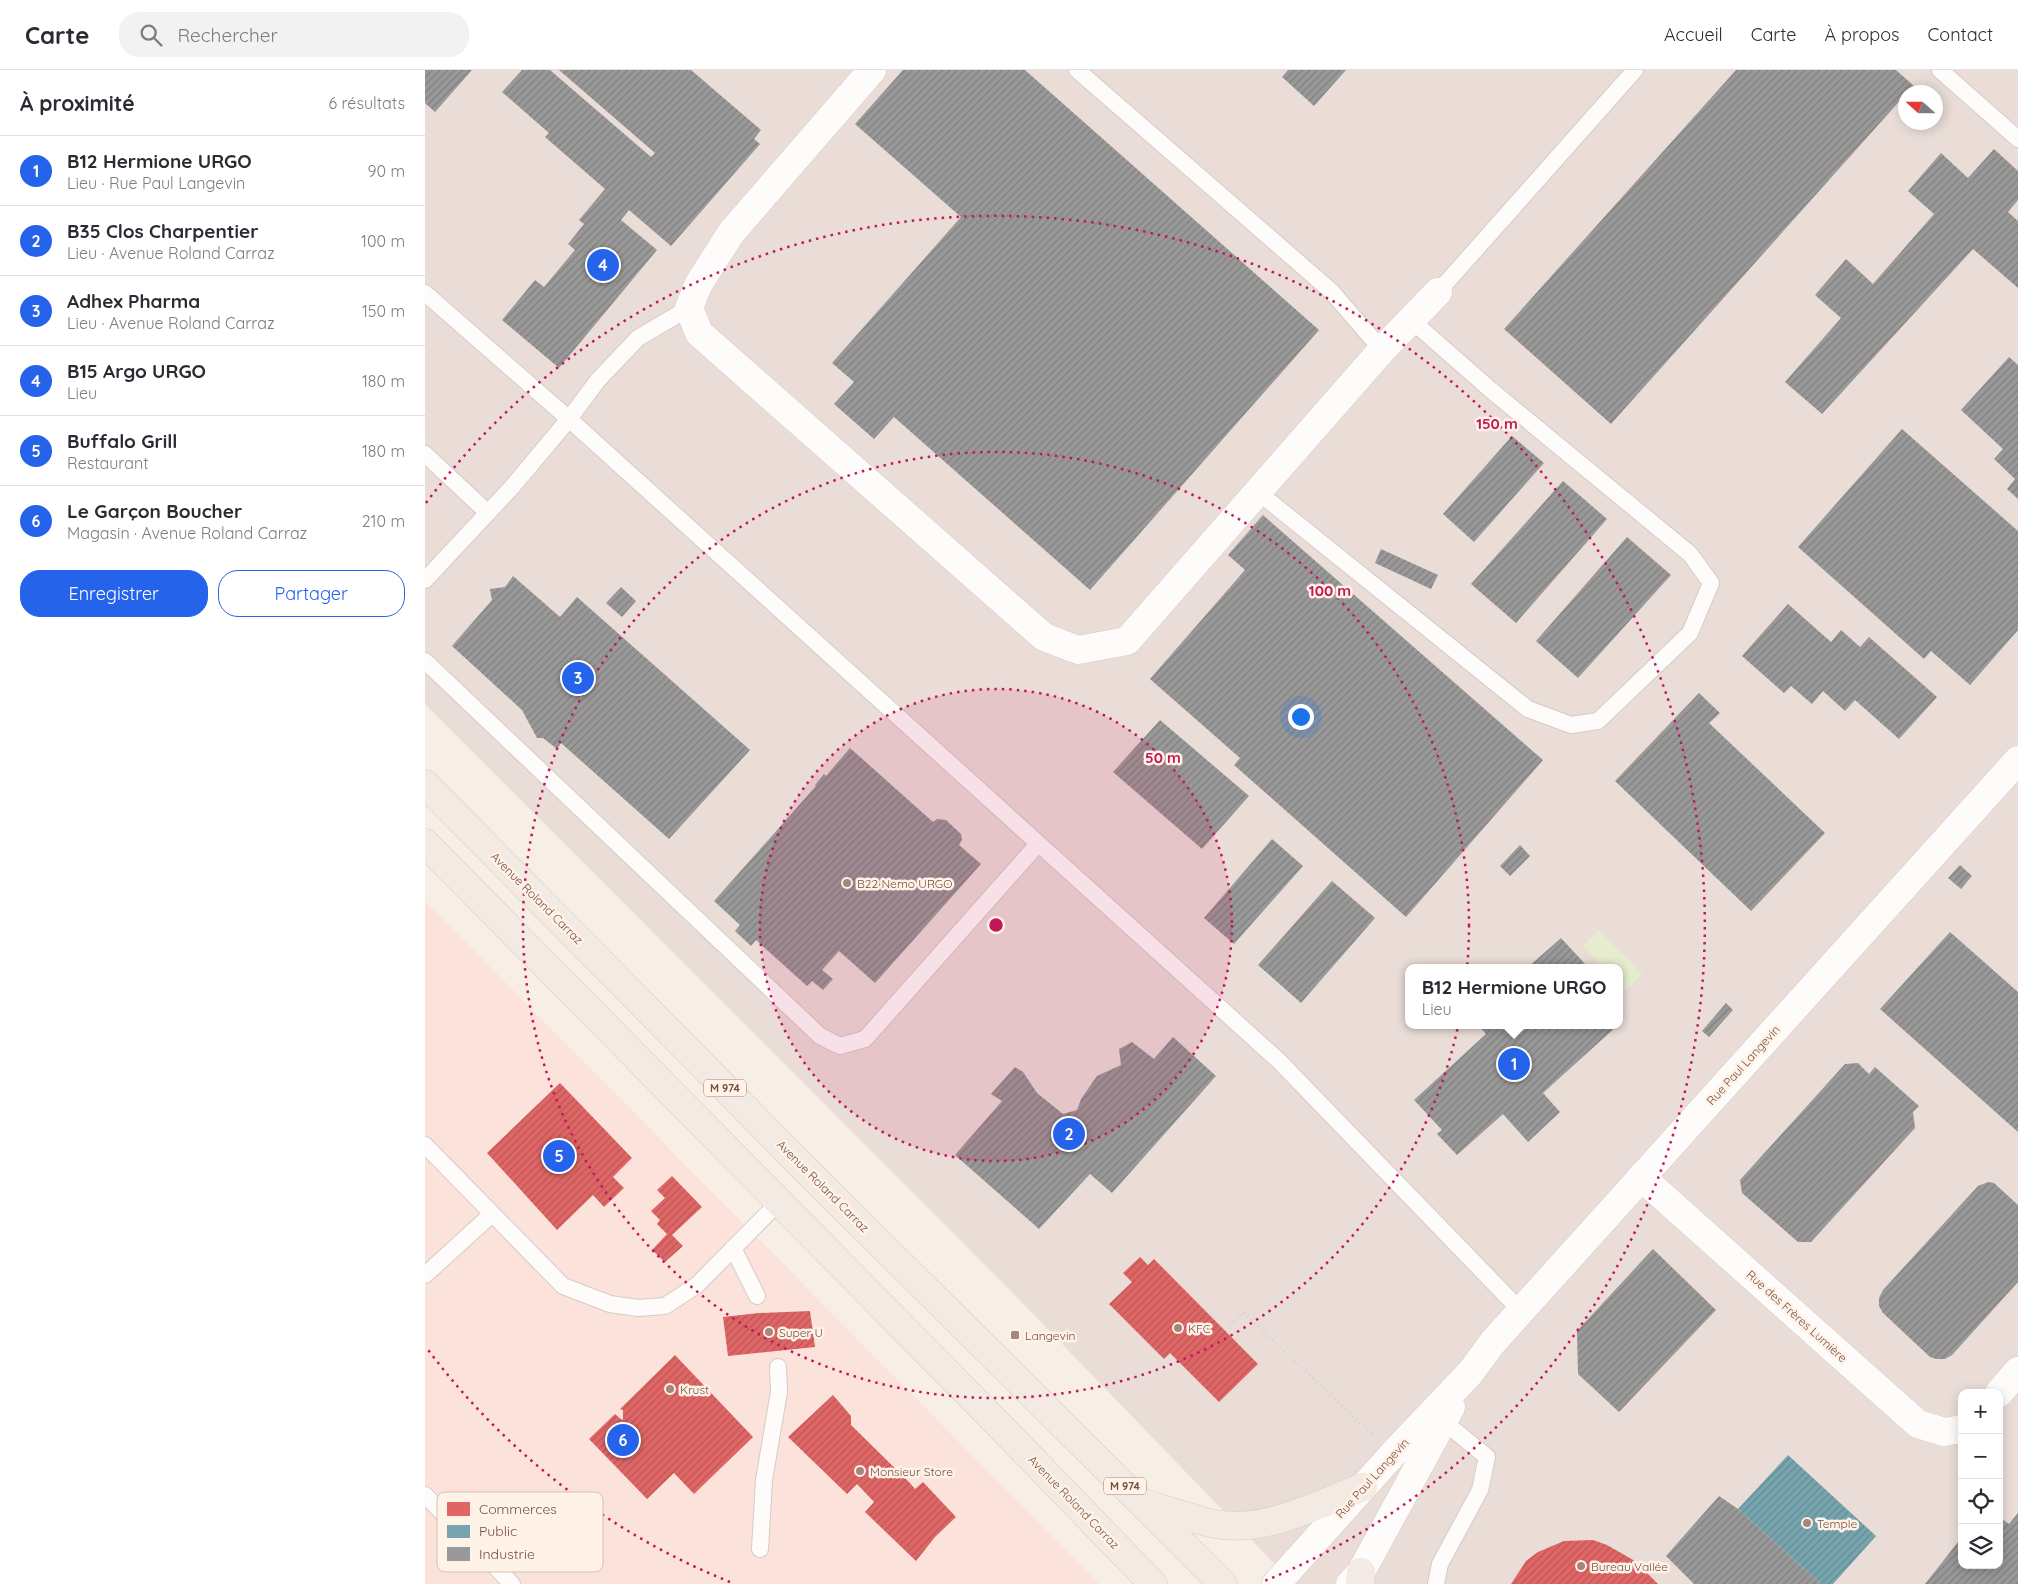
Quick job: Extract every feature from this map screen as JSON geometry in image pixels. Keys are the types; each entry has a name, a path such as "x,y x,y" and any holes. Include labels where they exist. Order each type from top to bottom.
{"main road":[{"name":"Avenue Roland Carraz","path":"425,784 808,1172 1223,1584"},
{"name":"Avenue Roland Carraz","path":"425,843 1153,1584"},
{"path":"1142,1502 1215,1524 1249,1525 1276,1521 1363,1487"},
{"path":"1118,1548 1130,1584"}],"street":[{"path":"871,70 731,233 698,285 689,308 699,333 1044,637 1079,650 1127,641 1382,350 1438,292"},
{"name":"Rue Paul Langevin","path":"1276,1584 1393,1454 1470,1373 1493,1342 2018,760"},
{"name":"Rue des Frères Lumière","path":"1641,1177 1918,1424 1944,1432 1958,1430"},
{"path":"2002,1389 2018,1371"},
{"name":"Rue Paul Langevin","path":"1357,1580 1470,1373"}],"lane":[{"path":"1077,70 1331,291 1382,350"},
{"path":"1438,292 1635,70"},
{"path":"1940,70 2018,139"},
{"path":"425,293 569,419 1279,1060 1521,1311"},
{"path":"425,580 512,487 569,419 598,380 638,338 689,308"},
{"path":"1258,492 1528,709 1571,725 1598,721 1690,633 1711,583 1690,554 1492,391 1411,320"},
{"path":"425,454 488,513"},
{"path":"425,661 820,1036 839,1046 865,1039 1038,844"},
{"path":"425,1145 563,1286 619,1306 638,1308 665,1306 697,1284 779,1202"},
{"path":"425,1275 492,1214"},
{"path":"733,1248 757,1296"},
{"path":"760,1549 764,1480 779,1392 778,1367"},
{"path":"1436,1584 1440,1564 1480,1490 1487,1457 1443,1421"},
{"path":"425,1495 437,1507"},
{"path":"500,1572 512,1584"}],"path":[{"path":"1230,1326 1243,1312 1393,1454"}],"shaded area":[{"path":"425,70 2018,70 2018,1584 1294,1584 1007,1287 425,704"},
{"path":"425,901 1099,1584 425,1584"}],"green space":[{"path":"1599,930 1642,974 1626,990 1623,987 1623,964 1600,964 1583,946"}],"building: Commerces":[{"path":"560,1083 632,1158 613,1177 624,1188 604,1207 593,1195 557,1230 487,1153"},
{"path":"672,1176 702,1207 672,1235 683,1246 665,1262 652,1250 667,1234 657,1224 660,1220 651,1211 665,1198 657,1190"},
{"name":"KFC","path":"1140,1257 1148,1265 1154,1259 1258,1364 1219,1402 1170,1353 1164,1359 1109,1304 1132,1282 1123,1273"},
{"name":"Super U","path":"810,1311 815,1347 728,1356 723,1317 759,1313"},
{"path":"675,1355 753,1437 694,1494 674,1473 647,1499 589,1439 615,1414 622,1420 623,1410 620,1409"},
{"name":"Monsieur Store","path":"833,1395 851,1416 851,1425 915,1489 923,1482 956,1517 935,1537 916,1561 865,1512 874,1502 857,1484 847,1494 788,1437"},
{"name":"Bureau Vallée","path":"1593,1540 1607,1545 1635,1561 1658,1584 1511,1584 1526,1561 1538,1552 1564,1541"}],"building: Public":[{"name":"Temple","path":"1788,1455 1876,1536 1833,1584 1821,1584 1738,1509"}],"building: Industrie":[{"path":"425,70 472,70 435,112 425,103"},
{"path":"522,70 550,70 651,157 655,153 559,70 691,70 761,130 754,139 760,144 671,246 629,210 621,220 657,250 559,368 502,320 535,280 544,287 575,250 568,244 584,224 579,220 605,189 545,137 549,133 502,92"},
{"path":"903,70 1025,70 1319,330 1090,590 894,417 874,439 834,404 854,382 832,363 961,217 855,124"},
{"path":"1288,70 1346,70 1314,106 1282,77"},
{"path":"1736,70 1896,70 1913,85 1898,85 1898,103 1611,424 1504,329"},
{"path":"1994,149 2018,171 2018,200 2008,212 2018,221 2018,288 1973,249 1822,414 1785,382 1841,318 1815,295 1846,259 1873,284 1934,214 1908,191 1941,153 1968,178"},
{"path":"2009,357 2018,365 2018,499 2007,489 2015,479 1994,459 2003,449 1961,410"},
{"path":"1902,429 2018,531 2018,630 1970,685 1931,651 1924,659 1798,547"},
{"path":"1512,436 1544,463 1474,542 1443,514"},
{"path":"1563,481 1607,519 1516,623 1471,584"},
{"path":"1263,515 1543,760 1406,917 1234,765 1240,758 1150,679 1245,570 1228,555"},
{"path":"1627,537 1671,575 1578,678 1536,641"},
{"path":"1381,549 1438,575 1431,589 1375,563"},
{"path":"513,576 560,617 577,597 750,750 669,839 561,743 557,749 543,738 537,738 522,710 452,646 492,600 490,589 505,587"},
{"path":"621,587 636,601 622,617 606,603"},
{"path":"1788,604 1831,642 1841,630 1860,647 1869,637 1937,697 1899,739 1855,700 1845,711 1823,691 1812,704 1791,686 1784,693 1742,656"},
{"path":"1699,693 1720,713 1709,723 1825,833 1751,911 1615,781"},
{"path":"1160,720 1249,796 1202,849 1113,772"},
{"name":"B22 Nemo URGO","path":"850,748 933,822 937,819 946,820 961,834 962,840 959,845 981,864 875,983 839,951 822,970 833,979 823,990 812,981 807,986 756,940 751,946 735,931 740,925 714,901 816,786 824,774 826,776"},
{"path":"1272,839 1303,866 1234,944 1204,918"},
{"path":"1520,845 1530,856 1510,876 1500,866"},
{"path":"1960,865 1972,876 1961,889 1948,878"},
{"path":"1332,881 1375,918 1301,1003 1258,965"},
{"path":"1950,932 2018,992 2018,1132 1880,1009"},
{"path":"1561,938 1585,964 1532,964"},
{"path":"1726,1003 1733,1010 1709,1037 1702,1031"},
{"path":"1482,1029 1614,1029 1543,1093 1560,1112 1528,1142 1503,1114 1457,1155 1437,1134 1442,1130 1414,1100 1486,1034"},
{"path":"1173,1037 1216,1076 1112,1193 1090,1174 1039,1229 955,1155 1002,1101 991,1094 1015,1067 1023,1072 1037,1093 1063,1114 1077,1110 1081,1099 1097,1076 1121,1065 1119,1049 1132,1042 1154,1059"},
{"path":"1858,1063 1869,1074 1875,1067 1919,1106 1913,1112 1915,1128 1811,1242 1798,1242 1742,1193 1740,1180 1845,1064"},
{"path":"1988,1182 1994,1183 2018,1205 2018,1282 1952,1355 1945,1359 1936,1359 1930,1357 1883,1313 1879,1306 1879,1298 1883,1290 1978,1186"},
{"path":"1653,1249 1716,1310 1619,1412 1578,1374 1577,1331"},
{"path":"1719,1496 1738,1509 1821,1584 1694,1584 1666,1556"},
{"path":"2018,1513 2018,1584 1925,1584 1958,1542 1958,1569 2003,1569 2003,1520 2009,1524"}],"place":[{"name":"B15 Argo URGO","path":"603,265"},
{"name":"Adhex Pharma","path":"578,678"},
{"name":"B22 Nemo URGO","path":"847,883"},
{"name":"B12 Hermione URGO","path":"1514,1064"},
{"name":"B35 Clos Charpentier","path":"1069,1134"},
{"name":"Buffalo Grill","path":"559,1156"},
{"name":"KFC","path":"1178,1328"},
{"name":"Super U","path":"769,1332"},
{"name":"Langevin","path":"1015,1335"},
{"name":"Krust","path":"670,1389"},
{"name":"Le Garçon Boucher","path":"623,1440"},
{"name":"Monsieur Store","path":"860,1471"},
{"name":"Temple","path":"1807,1523"},
{"name":"Bureau Vallée","path":"1581,1566"}]}
